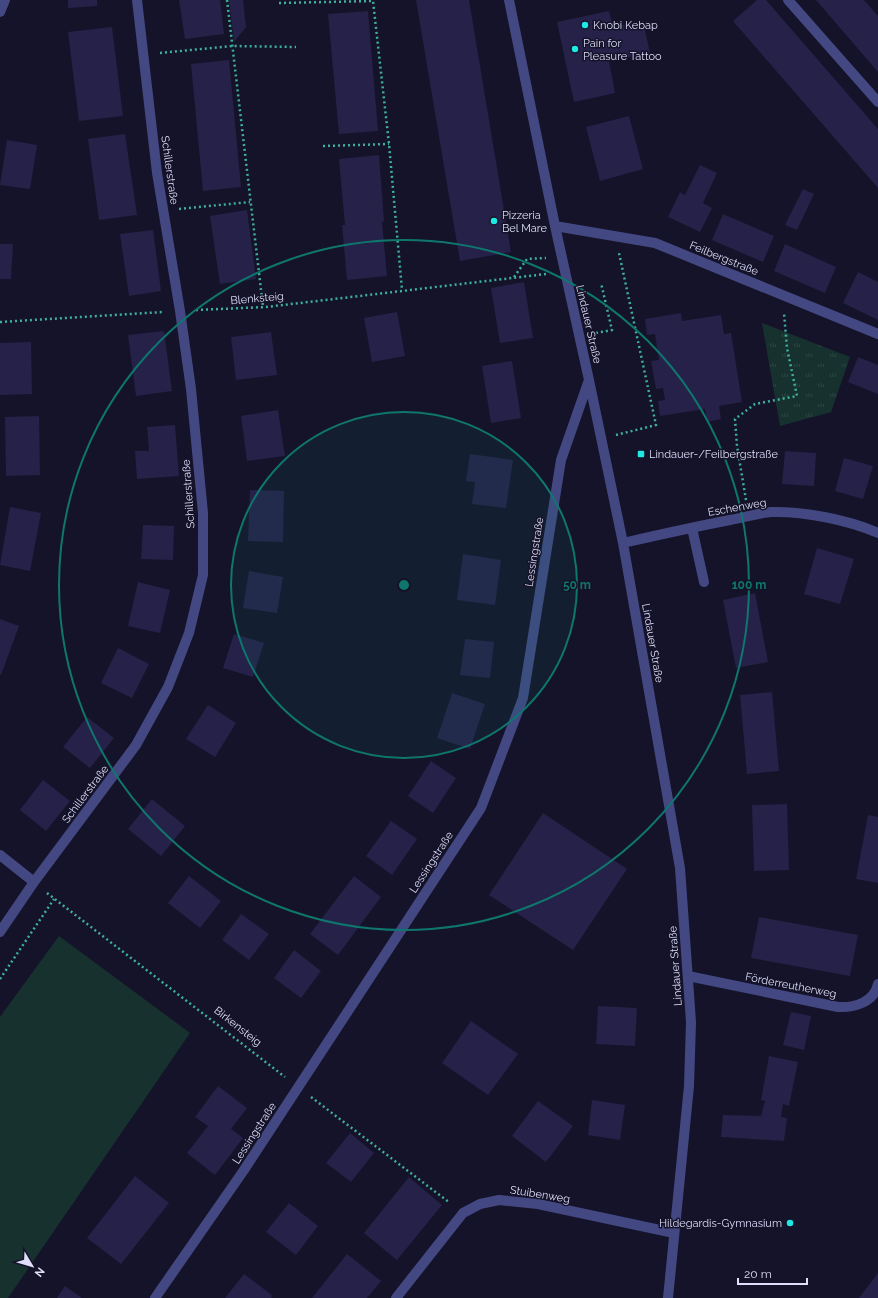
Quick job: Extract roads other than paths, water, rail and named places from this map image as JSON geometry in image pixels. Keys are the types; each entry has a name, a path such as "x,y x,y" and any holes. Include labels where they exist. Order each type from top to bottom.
{"street":[{"path":"0,12 5,0"},
{"name":"Schillerstraße","path":"0,932 34,882 136,746 168,687 188,632 203,575 203,514 191,389 180,311 157,173 138,0"},
{"name":"Lindauer Straße","path":"509,0 555,226 623,543 680,868 691,1022 690,1086 668,1298"},
{"path":"788,0 878,102"},
{"name":"Feilbergstraße","path":"555,226 655,243 878,334"},
{"name":"Lessingstraße","path":"155,1298 244,1170 481,808 523,698 561,460 589,380"},
{"name":"Eschenweg","path":"623,543 771,512 802,514 833,519 866,528 878,533"},
{"path":"692,528 704,582"},
{"path":"0,855 34,882"},
{"name":"Förderreutherweg","path":"688,976 838,1007 850,1008 862,1004 876,991 878,984"},
{"name":"Stuibenweg","path":"396,1298 463,1213 480,1204 499,1200 538,1204 674,1233"}],"place":[{"name":"Knobi Kebap","path":"585,25"},
{"name":"Pain for Pleasure Tattoo","path":"575,49"},
{"name":"Pizzeria Bel Mare","path":"494,221"},
{"name":"Lindauer-/Feilbergstraße","path":"641,454"},
{"name":"Hildegardis-Gymnasium","path":"790,1223"}]}
